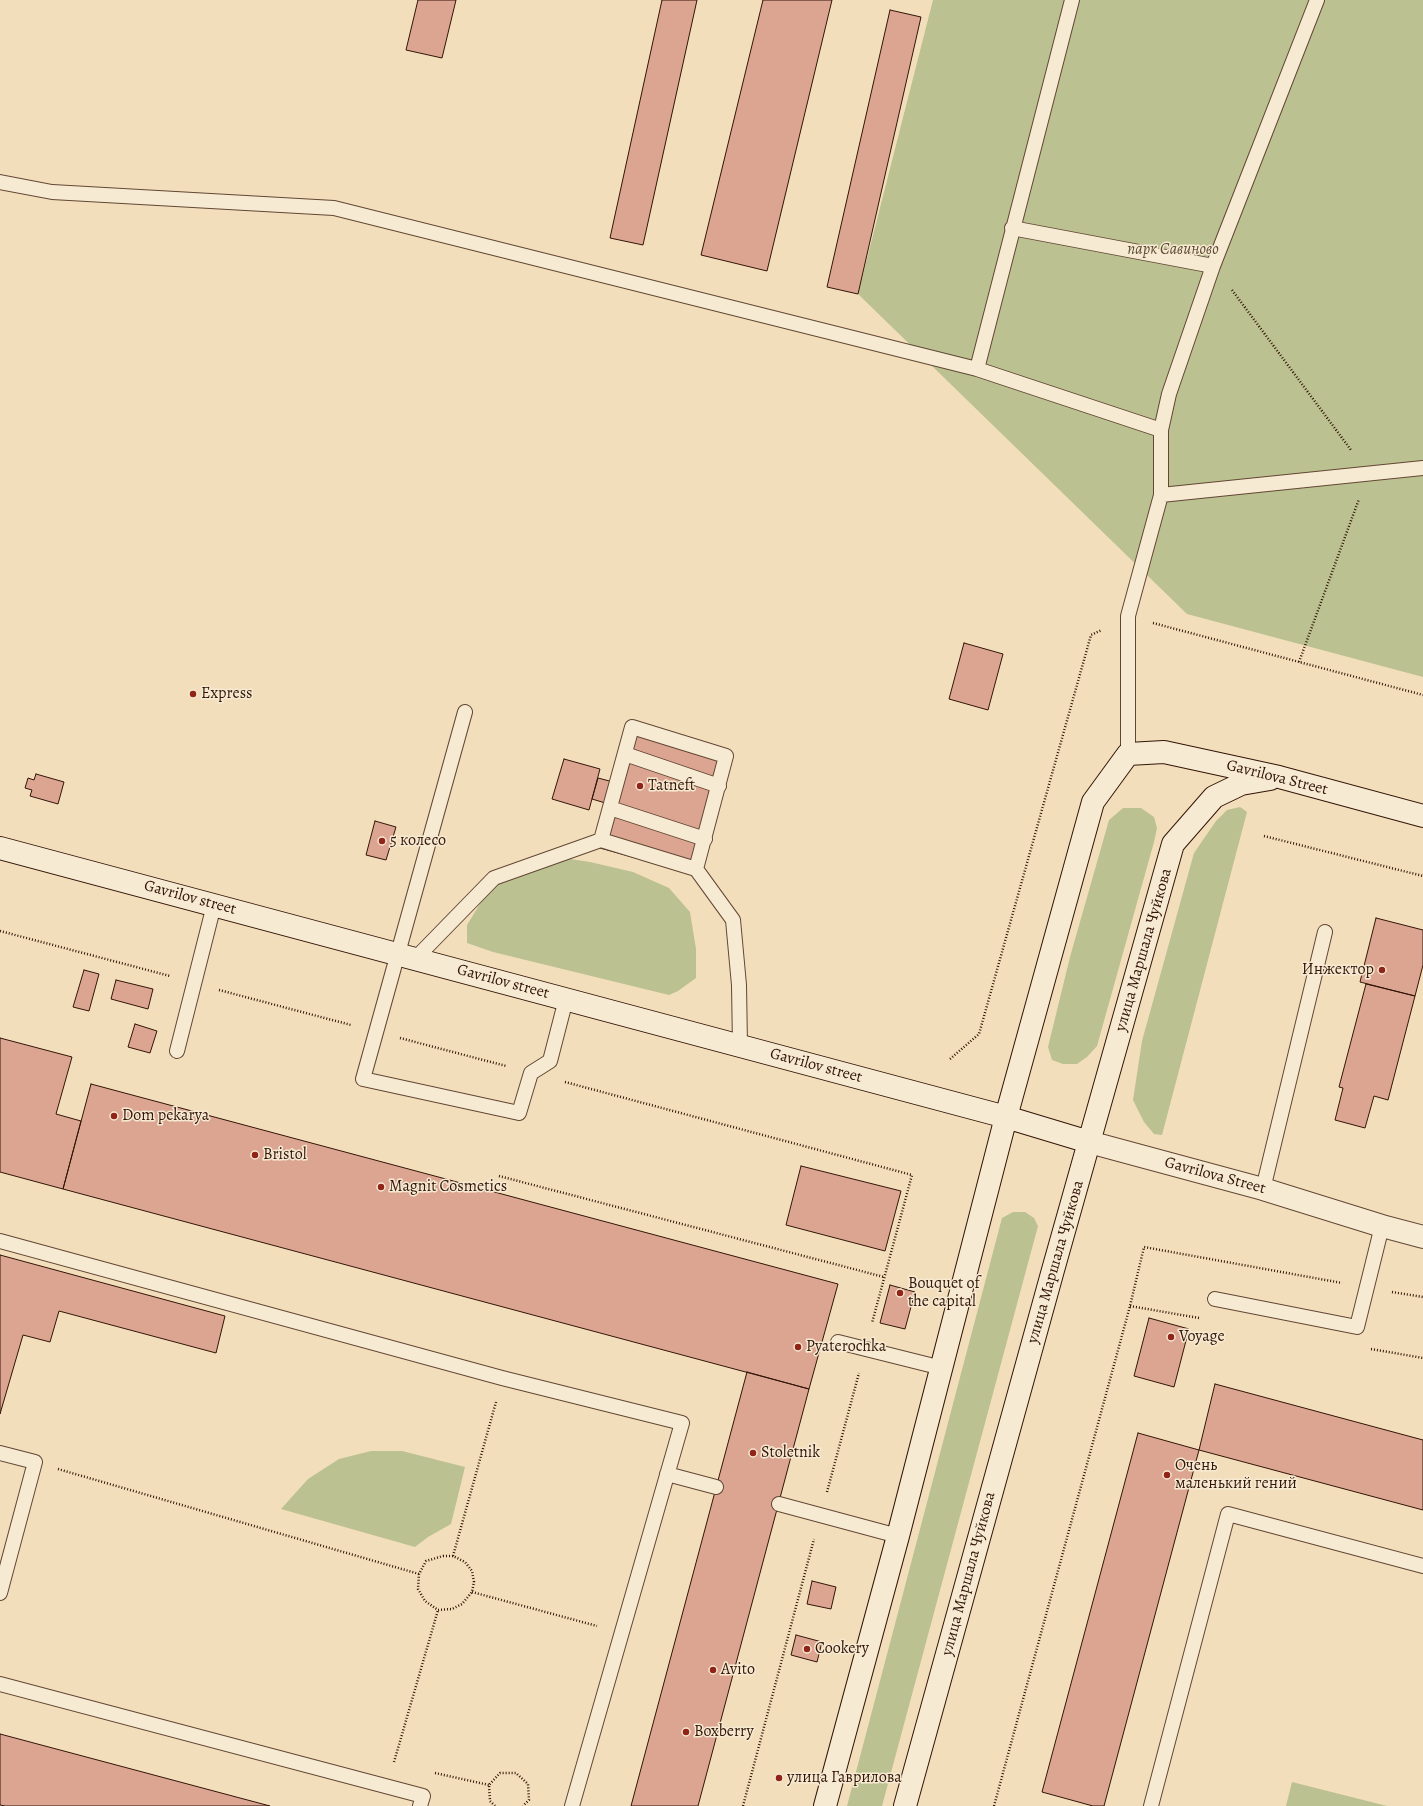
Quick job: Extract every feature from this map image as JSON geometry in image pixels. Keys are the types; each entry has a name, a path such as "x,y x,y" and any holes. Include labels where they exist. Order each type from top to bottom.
{"main road":[{"name":"Gavrilova Street","path":"1128,754 1164,752 1279,777 1423,816"},
{"path":"826,1806 942,1368 1006,1117 1093,802 1128,754"},
{"name":"улица Маршала Чуйкова","path":"905,1806 1089,1142 1174,844 1214,796 1241,784 1279,777"},
{"name":"Gavrilov street","path":"0,848 1006,1117"},
{"name":"Gavrilova Street","path":"1006,1117 1089,1142 1263,1189 1382,1226 1423,1237"}],"lane":[{"path":"977,369 1012,228 1072,0"},
{"path":"1128,754 1128,616 1161,495 1161,430 1169,394 1213,266 1317,0"},
{"path":"0,182 52,192 334,208 977,369 1161,430"},
{"path":"1012,228 1213,266"},
{"path":"1161,495 1423,468"},
{"path":"465,712 407,956 376,1032 363,1079 519,1112 531,1073 550,1061 566,999"},
{"path":"601,840 632,727 726,756 696,869"},
{"path":"625,754 719,786"},
{"path":"610,808 705,839"},
{"path":"407,956 494,878 601,840 696,869 733,920 738,985 740,1046"},
{"path":"177,1051 214,905"},
{"path":"1263,1189 1325,932"},
{"path":"1215,1298 1357,1327 1382,1226"},
{"path":"0,1240 502,1378 682,1424 620,1633 572,1806"},
{"path":"838,1342 942,1368"},
{"path":"0,1452 35,1462 3,1571 0,1592"},
{"path":"667,1474 716,1487"},
{"path":"779,1504 898,1536"},
{"path":"1151,1806 1228,1514 1423,1566"},
{"path":"0,1684 386,1788 423,1796 420,1806"}],"path":[{"path":"1213,266 1368,474 1299,662 1423,695"},
{"path":"1264,836 1423,876"},
{"path":"0,931 912,1175 743,1806"},
{"path":"499,1176 884,1277"},
{"path":"994,1806 1130,1306 1144,1247 1423,1297"},
{"path":"453,1556 502,1378"},
{"path":"35,1462 419,1574"},
{"path":"443,1556 453,1556 465,1562 472,1570 474,1582 472,1592 462,1604 452,1609 438,1610 425,1601 418,1589 419,1574 426,1561 443,1556"},
{"path":"472,1592 620,1633"},
{"path":"386,1788 438,1610"},
{"path":"394,1763 401,1765"},
{"path":"431,1772 489,1785"},
{"path":"495,1806 490,1801 489,1785 500,1773 516,1773 528,1784 528,1800 523,1806"}],"green space":[{"name":"парк Савиново","path":"933,0 1423,0 1423,677 1187,614 858,294"},
{"path":"1240,807 1247,812 1162,1135 1154,1134 1144,1122 1133,1100 1142,1041 1194,853 1216,821 1227,810"},
{"path":"1123,808 1141,808 1154,817 1157,828 1154,842 1097,1046 1087,1057 1077,1064 1063,1064 1052,1060 1048,1047 1070,957 1109,820"},
{"path":"550,856 590,862 633,872 669,888 690,912 696,949 696,978 678,991 669,995 493,952 467,943 467,925 481,902 506,876"},
{"path":"1013,1212 1025,1212 1034,1218 1038,1226 882,1806 847,1806 1002,1218"},
{"path":"371,1451 402,1451 465,1467 451,1524 428,1537 415,1547 281,1509 308,1479 339,1459"},
{"path":"1292,1782 1387,1806 1286,1806"}],"building":[{"path":"418,0 456,0 442,58 406,50"},
{"path":"662,0 697,0 643,245 610,238"},
{"path":"763,0 832,0 767,271 701,255"},
{"path":"890,10 921,17 858,294 827,287"},
{"path":"964,643 1003,654 988,710 949,699"},
{"path":"631,734 730,762 697,875 600,848 612,805 592,799 598,778 617,783"},
{"path":"564,759 600,769 589,810 552,799"},
{"path":"36,774 64,782 58,804 30,796 32,790 25,788 28,778 34,780"},
{"path":"375,821 396,827 386,860 366,855"},
{"path":"1376,918 1423,930 1423,965 1415,996 1360,982"},
{"path":"84,970 99,974 89,1011 73,1007"},
{"path":"116,980 153,989 148,1009 111,999"},
{"path":"1366,984 1415,996 1388,1100 1374,1096 1365,1128 1335,1120 1343,1088 1339,1087"},
{"path":"135,1024 157,1031 150,1053 128,1047"},
{"path":"0,1038 72,1057 56,1114 81,1121 63,1189 0,1172"},
{"path":"91,1084 838,1284 809,1389 63,1189"},
{"path":"801,1166 901,1191 885,1251 786,1225"},
{"path":"0,1255 225,1316 216,1353 59,1311 50,1342 23,1335 0,1414"},
{"path":"890,1285 915,1292 905,1329 880,1323"},
{"path":"1149,1318 1189,1329 1174,1387 1134,1376"},
{"path":"747,1372 809,1389 698,1806 631,1806"},
{"path":"1215,1384 1423,1440 1423,1510 1199,1450"},
{"path":"1138,1433 1199,1450 1104,1806 1093,1806 1042,1792"},
{"path":"812,1581 836,1587 831,1609 807,1604"},
{"path":"796,1635 822,1642 817,1662 791,1655"},
{"path":"0,1734 270,1806 0,1805"}],"place":[{"name":"Express","path":"193,694"},
{"name":"Tatneft","path":"640,786"},
{"name":"5 колесо","path":"382,841"},
{"name":"Инжектор","path":"1382,970"},
{"name":"Dom pekarya","path":"114,1116"},
{"name":"Bristol","path":"255,1155"},
{"name":"Magnit Cosmetics","path":"381,1187"},
{"name":"Bouquet of the capital","path":"900,1293"},
{"name":"Voyage","path":"1171,1337"},
{"name":"Pyaterochka","path":"798,1347"},
{"name":"Stoletnik","path":"753,1453"},
{"name":"Очень маленький гений","path":"1167,1475"},
{"name":"Cookery","path":"807,1649"},
{"name":"Avito","path":"713,1670"},
{"name":"Boxberry","path":"686,1732"},
{"name":"улица Гаврилова","path":"779,1778"}]}
